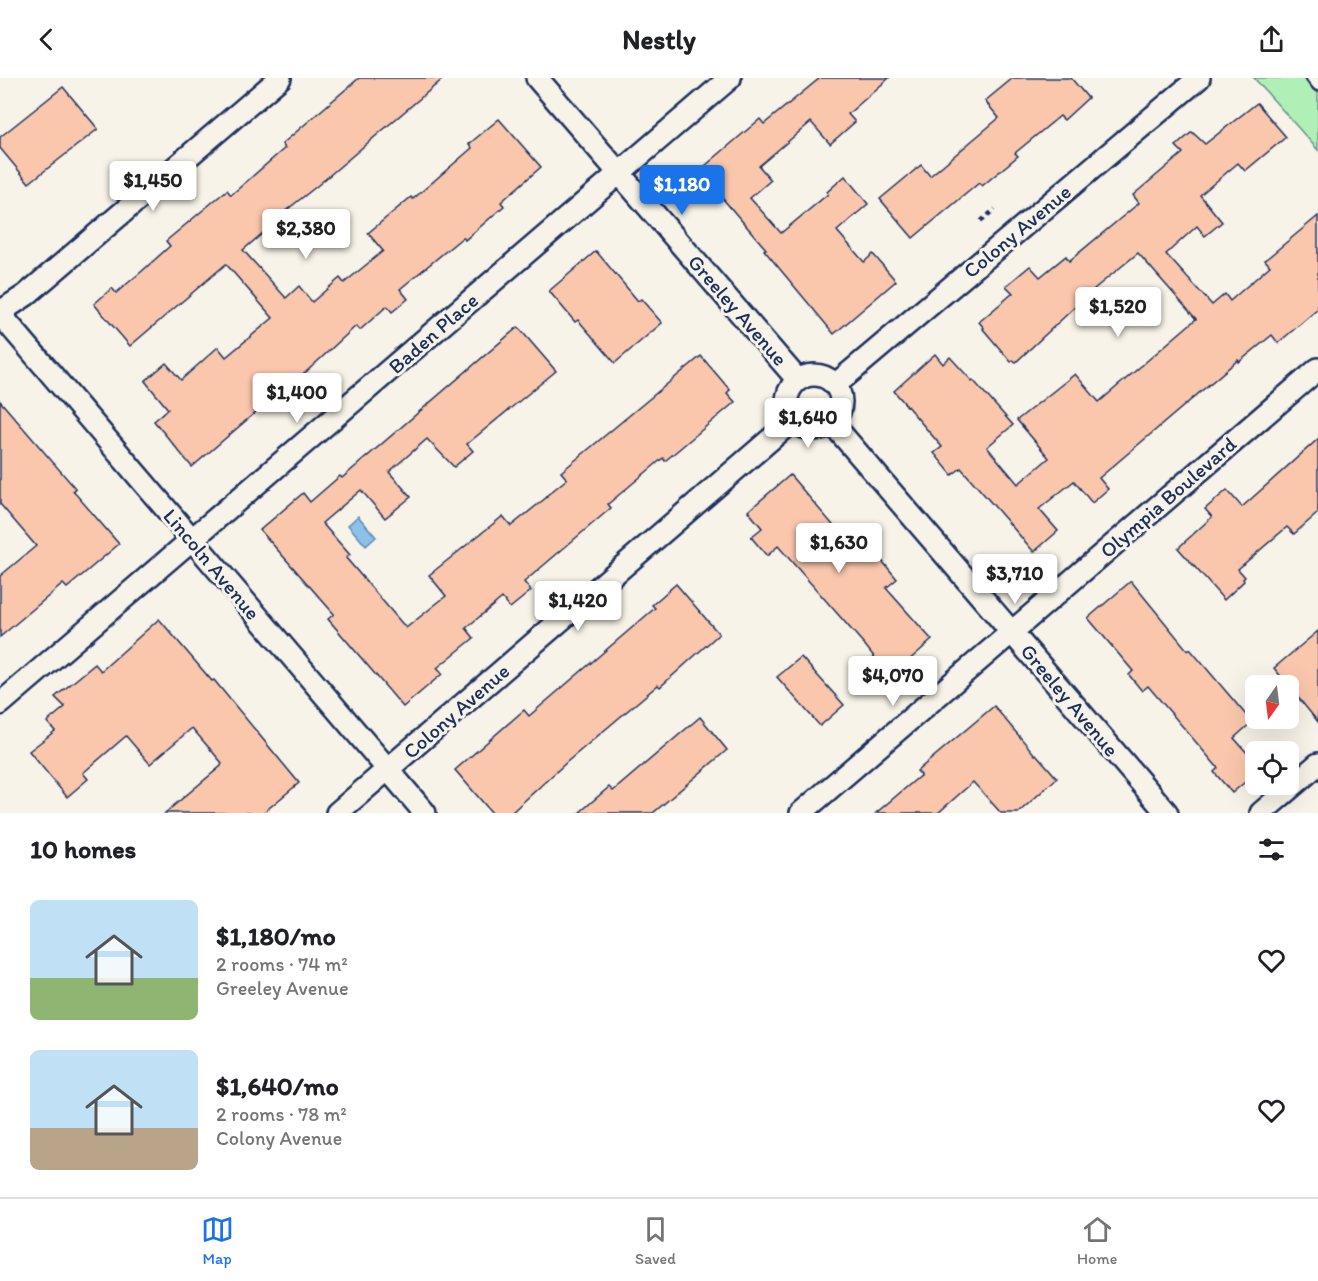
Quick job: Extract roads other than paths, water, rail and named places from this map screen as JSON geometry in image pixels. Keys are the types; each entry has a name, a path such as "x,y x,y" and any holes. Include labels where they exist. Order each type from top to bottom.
{"street":[{"path":"0,313 26,295 280,78"},
{"name":"Greeley Avenue","path":"537,78 797,379"},
{"name":"Baden Place","path":"0,704 730,78"},
{"name":"Colony Avenue","path":"835,385 1199,78"},
{"name":"Lincoln Avenue","path":"0,313 425,813"},
{"name":"Olympia Boulevard","path":"801,813 1318,369"},
{"path":"808,375 818,375 835,385 842,399 841,408 832,423 817,430 800,426 793,420 786,403 788,394 797,379 808,375"},
{"name":"Colony Avenue","path":"337,813 793,420"},
{"name":"Greeley Avenue","path":"832,423 1167,813"},
{"path":"1261,813 1318,765"}],"lane":[{"path":"1312,78 1318,84"}],"water":[{"path":"358,516 376,537 366,546 348,525"}]}
